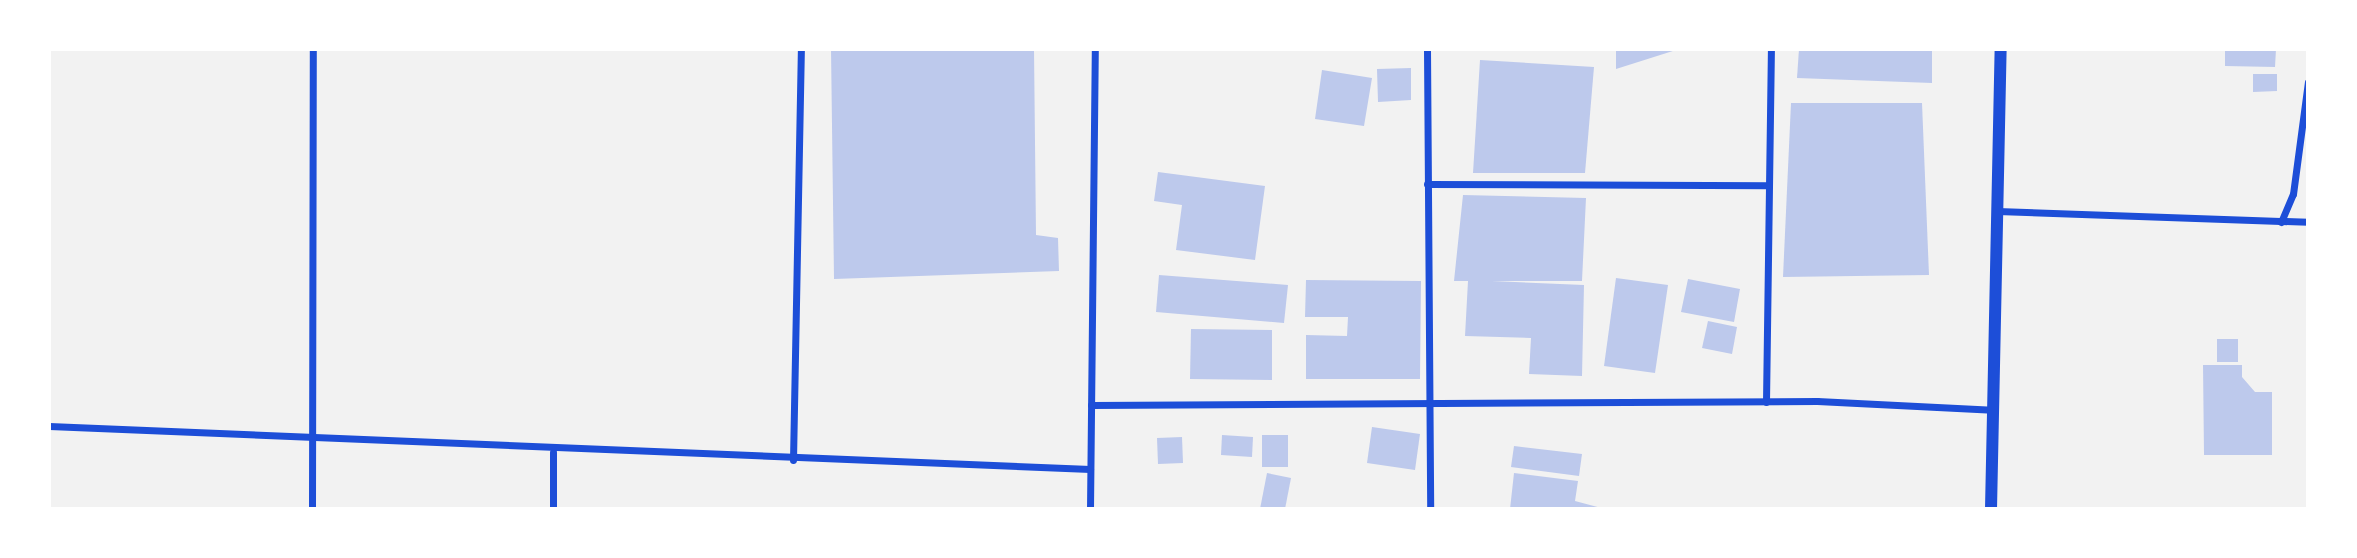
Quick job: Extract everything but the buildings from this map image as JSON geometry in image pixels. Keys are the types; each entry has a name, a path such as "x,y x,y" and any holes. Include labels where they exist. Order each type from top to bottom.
{"street":[{"path":"312,509 313,49"},
{"path":"793,460 802,49"},
{"path":"1090,509 1095,49"},
{"path":"1427,49 1430,509"},
{"path":"1766,402 1771,49"},
{"path":"1991,509 2001,49"},
{"path":"2281,222 2293,194 2308,82"},
{"path":"1427,184 1769,185"},
{"path":"1996,211 2308,222"},
{"path":"1091,405 1429,400 1766,402 1992,410"},
{"path":"49,426 312,437 553,452 1090,469"},
{"path":"553,452 553,509"}]}
